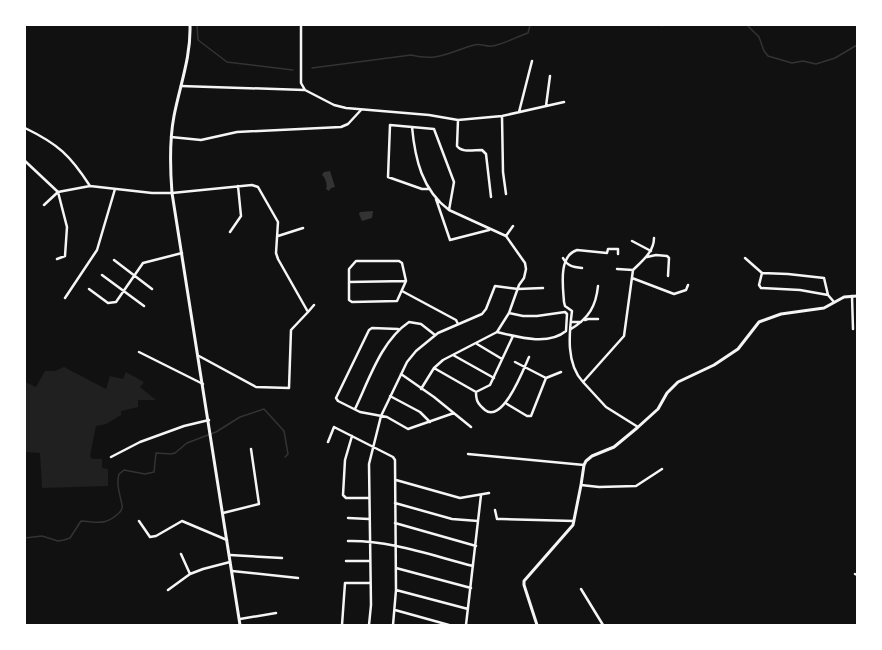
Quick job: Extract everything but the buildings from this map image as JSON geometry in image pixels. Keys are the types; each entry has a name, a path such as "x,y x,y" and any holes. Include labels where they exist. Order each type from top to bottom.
{"main road":[{"path":"190,25 190,45 171,137 169,162 172,193 199,356 240,625"},
{"path":"537,625 524,586 524,581 567,533 574,521 582,485 584,465 592,456 614,447 638,427 658,409 672,387 678,382 714,365 738,349 759,322 777,315 824,308 844,297 857,296"}],"street":[{"path":"301,25 301,83 304,90"},
{"path":"519,112 532,61"},
{"path":"546,106 550,76"},
{"path":"181,86 304,90 334,104 361,110 429,115 458,120 502,116 564,102"},
{"path":"171,137 201,140 238,132 341,127 348,124 361,110"},
{"path":"502,116 503,172 506,194"},
{"path":"458,120 457,146 464,150 482,150 486,154 491,197"},
{"path":"428,189 422,189 388,177 390,124 434,129 454,182 449,210"},
{"path":"412,126 417,162 428,189 449,210 489,230 506,236 525,263 524,278 509,313 497,332 477,344 443,360 434,368 421,389"},
{"path":"25,128 44,137 65,151 73,160 90,186"},
{"path":"25,162 58,192 67,227 65,256 57,259"},
{"path":"44,205 58,192 90,186 115,190 172,193 238,186 258,186 278,222 276,252 278,259 308,312"},
{"path":"230,232 241,216 238,186"},
{"path":"65,298 97,250 115,190"},
{"path":"435,197 450,240 489,230"},
{"path":"506,236 513,226"},
{"path":"278,236 303,228"},
{"path":"583,382 624,336 633,270 651,251 654,245 654,238"},
{"path":"632,241 651,251"},
{"path":"618,254 618,249 608,249 607,253 577,250 574,251 565,262 564,302 565,306 572,311 570,356 573,365 583,382 606,407 638,427"},
{"path":"89,289 108,303 116,302 136,276 143,263 182,253"},
{"path":"646,257 656,255 668,256 668,276"},
{"path":"563,258 565,262 572,267 582,268"},
{"path":"744,258 762,274 788,274 824,278 828,295 834,302"},
{"path":"114,260 152,289"},
{"path":"356,261 398,261 402,263 406,281 397,301 394,302 352,302 349,300 349,269 356,261"},
{"path":"617,269 633,270"},
{"path":"762,274 759,285 761,288 793,290 828,295"},
{"path":"102,275 144,306"},
{"path":"632,278 674,294 686,290 688,285"},
{"path":"349,282 406,281"},
{"path":"369,625 369,464 380,416 407,362 416,351 435,335 482,314 486,309 495,286 518,289 543,288"},
{"path":"571,322 582,322 589,315 597,299 598,286"},
{"path":"402,291 456,320 458,324"},
{"path":"852,296 853,328"},
{"path":"199,356 256,387 289,388 291,331 314,305"},
{"path":"497,332 532,339 549,339 562,335 566,332 567,314 564,312 560,311 537,316 523,316 509,313"},
{"path":"571,329 588,318 598,319"},
{"path":"355,409 384,350 398,329 409,322 421,324 435,335"},
{"path":"398,329 372,328 369,330 336,398 338,401 355,409 387,417 408,429 454,413"},
{"path":"476,392 490,385 513,336"},
{"path":"477,344 502,359"},
{"path":"139,352 203,384"},
{"path":"453,355 494,378"},
{"path":"476,392 478,404 488,412 493,412 507,404 529,357"},
{"path":"515,362 546,378"},
{"path":"434,368 476,392"},
{"path":"507,404 527,416 531,416 546,378 560,372"},
{"path":"401,374 471,427"},
{"path":"390,396 420,412 430,422"},
{"path":"110,457 140,442 184,426 209,420"},
{"path":"328,442 334,427 393,457 395,460 396,590 393,625"},
{"path":"352,436 345,460 343,495 346,498 369,498"},
{"path":"223,513 259,504 251,449"},
{"path":"468,454 584,465"},
{"path":"582,485 599,488 636,486 662,469"},
{"path":"396,480 460,498 488,493"},
{"path":"466,625 481,495"},
{"path":"395,503 452,519 478,521"},
{"path":"495,510 497,519 502,520 574,521"},
{"path":"348,518 369,518"},
{"path":"139,521 150,537 156,536 182,521 227,540"},
{"path":"395,523 476,546"},
{"path":"348,541 370,541 473,566"},
{"path":"181,554 190,574"},
{"path":"230,555 282,558"},
{"path":"346,561 370,561"},
{"path":"168,590 190,574 230,562"},
{"path":"396,568 471,588"},
{"path":"232,571 298,578"},
{"path":"342,625 346,584 370,583"},
{"path":"581,589 603,625"},
{"path":"396,590 468,609"},
{"path":"394,610 449,625"},
{"path":"240,619 276,613"}],"shaded area":[{"path":"330,171 335,187 331,188 329,191 326,189 326,181 322,175 324,172"},
{"path":"373,211 372,218 362,221 359,214 360,212"},
{"path":"64,367 106,389 110,376 123,379 126,372 144,382 140,387 156,400 138,400 138,407 121,411 121,415 106,424 96,426 90,456 92,459 102,459 102,468 108,469 108,486 42,488 40,453 25,452 25,382 36,387 45,371 55,371"}],"waterway":[{"path":"197,25 198,40 227,62 293,70"},
{"path":"312,68 411,55 420,57 436,57 476,45 490,46 505,42 528,33 530,25"},
{"path":"747,25 759,37 764,51 768,56 792,63 803,61 816,64 835,58 857,45"},
{"path":"25,538 42,536 58,541 64,540 70,538 81,521 105,522 110,520 119,513 122,508 118,482 119,474 124,470 145,474 154,472 156,453 175,453 187,443 216,432 240,417 264,409 284,431 288,454 285,457"}]}
